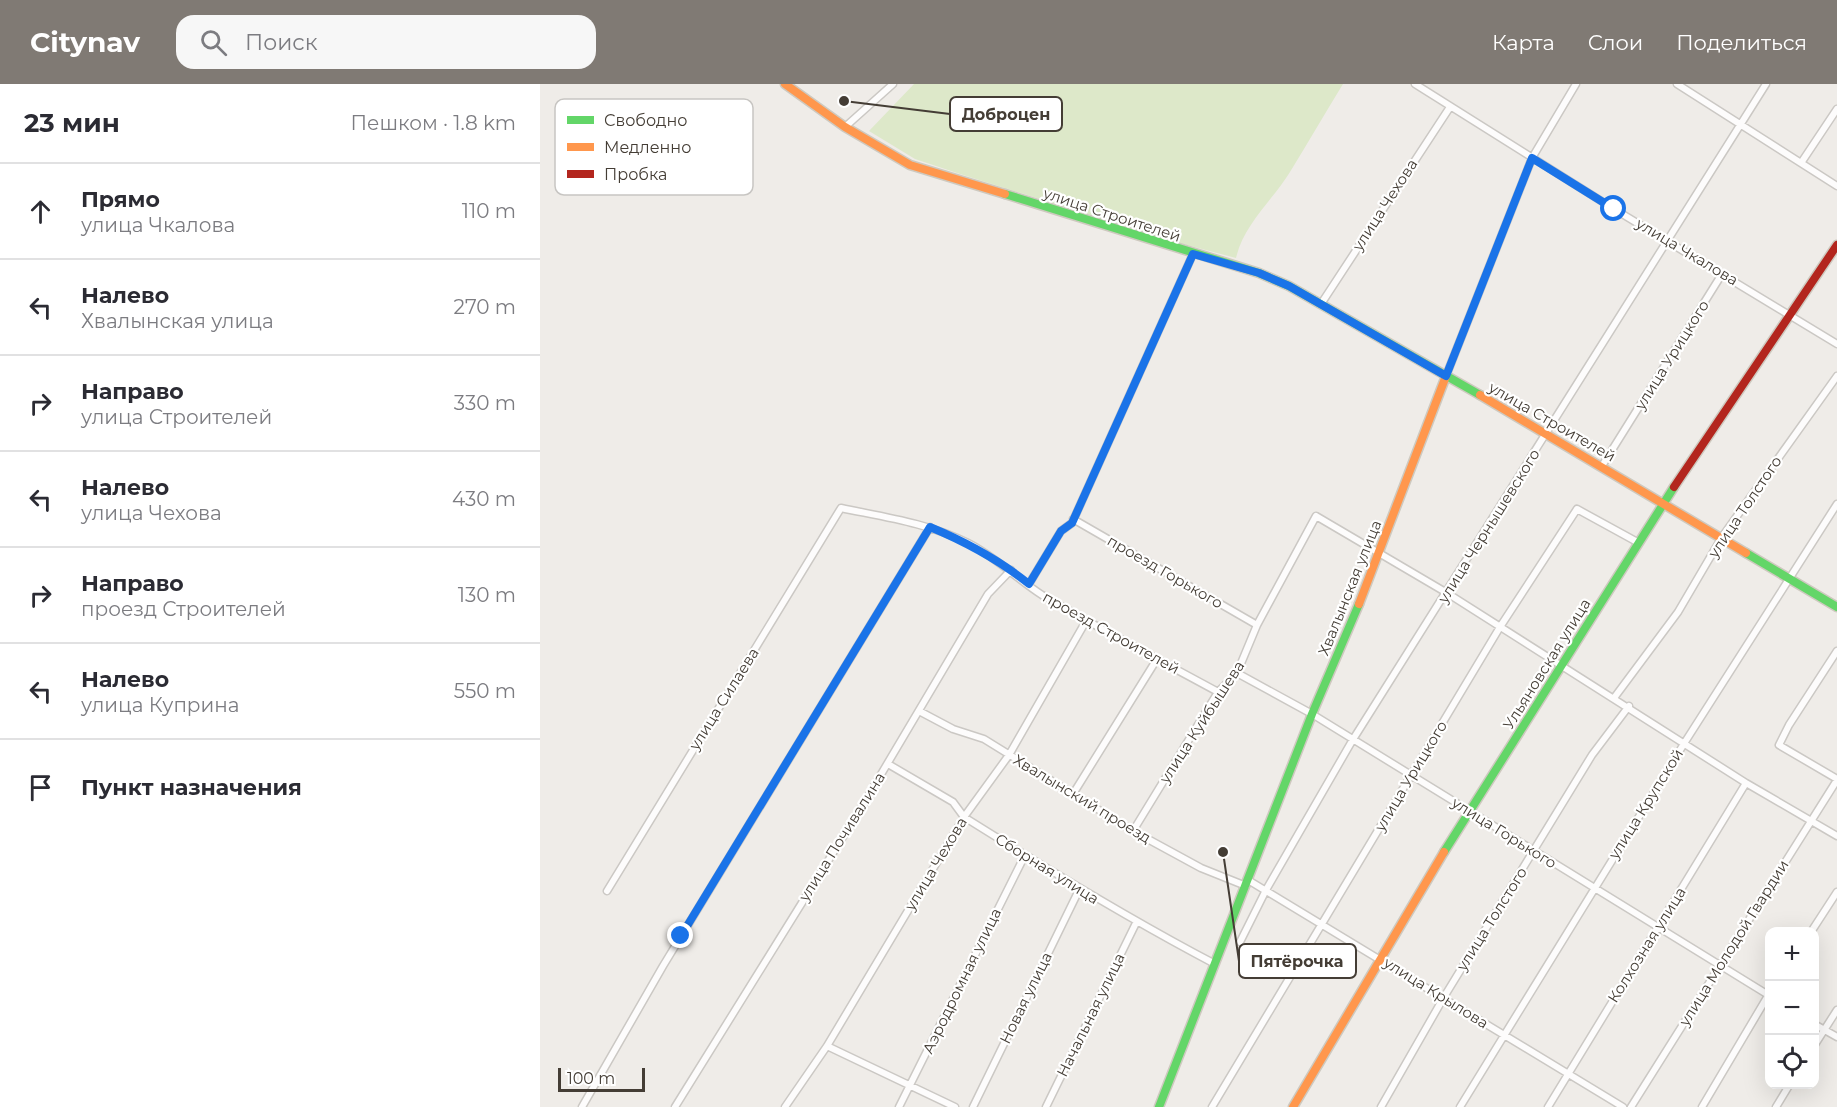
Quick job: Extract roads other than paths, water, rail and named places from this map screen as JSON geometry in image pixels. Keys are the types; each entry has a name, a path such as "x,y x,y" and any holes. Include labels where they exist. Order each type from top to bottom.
{"street":[{"name":"улица Строителей","path":"785,84 845,127 910,165 1259,273 1321,304 1547,434 1837,607"},
{"path":"845,127 893,84"},
{"name":"улица Чкалова","path":"1415,84 1722,274 1792,314 1837,344"},
{"name":"Хвалынская улица","path":"1159,1107 1312,714 1380,554 1446,376 1532,158 1576,84"},
{"path":"1677,84 1837,186"},
{"name":"улица Чернышевского","path":"1240,942 1266,890 1352,741 1766,84"},
{"name":"улица Чехова","path":"1321,304 1450,107"},
{"path":"1801,163 1837,109"},
{"name":"Ульяновская улица","path":"1293,1107 1469,811 1664,502 1837,245"},
{"path":"1029,584 1061,531 1074,519 1193,254"},
{"name":"улица Урицкого","path":"1602,466 1722,274"},
{"name":"улица Толстого","path":"1614,698 1677,612 1722,537 1837,376"},
{"name":"улица Крупской","path":"1460,1107 1684,742 1837,504"},
{"name":"проезд Строителей","path":"841,508 930,527 968,543 1086,621 1218,692"},
{"name":"улица Силаева","path":"607,891 841,508"},
{"name":"улица Урицкого","path":"1212,1107 1500,627 1577,509 1639,543"},
{"name":"улица Куйбышева","path":"1134,831 1218,692 1237,673 1257,624 1316,516 1380,554"},
{"name":"проезд Горького","path":"1074,519 1257,624"},
{"path":"582,1107 663,966 930,527"},
{"path":"1380,554 1629,706 1746,783 1837,836"},
{"name":"улица Почивалина","path":"675,1107 888,764 988,594 1011,570"},
{"name":"улица Чехова","path":"785,1107 827,1046 964,818 1009,755 1086,621"},
{"path":"1837,651 1789,725 1779,745 1837,780"},
{"path":"1073,794 1157,659"},
{"name":"улица Горького","path":"1237,673 1312,714 1352,741 1765,993"},
{"name":"улица Толстого","path":"1381,1107 1444,997 1592,754 1629,706"},
{"name":"Хвалынский проезд","path":"919,711 952,729 984,739 1134,831 1201,868 1247,883"},
{"name":"Сборная улица","path":"888,764 953,802 964,818 1080,890 1136,923 1215,964"},
{"name":"улица Молодой Гвардии","path":"1631,1107 1837,780"},
{"name":"Колхозная улица","path":"1548,1107 1746,783"},
{"name":"Аэродромная улица","path":"899,1107 1024,855"},
{"name":"улица Крылова","path":"1247,883 1266,890 1324,923 1623,1107"},
{"name":"Новая улица","path":"973,1107 1080,890"},
{"path":"1813,927 1837,892"},
{"name":"Начальная улица","path":"1046,1107 1136,923"},
{"path":"1702,1107 1765,1002"},
{"path":"1819,1040 1837,1010"},
{"path":"1819,1026 1837,1037"},
{"path":"827,1046 955,1107"},
{"path":"1776,1107 1787,1089"}],"place":[{"name":"Доброцен","path":"844,101"},
{"name":"Пятёрочка","path":"1223,852"}]}
